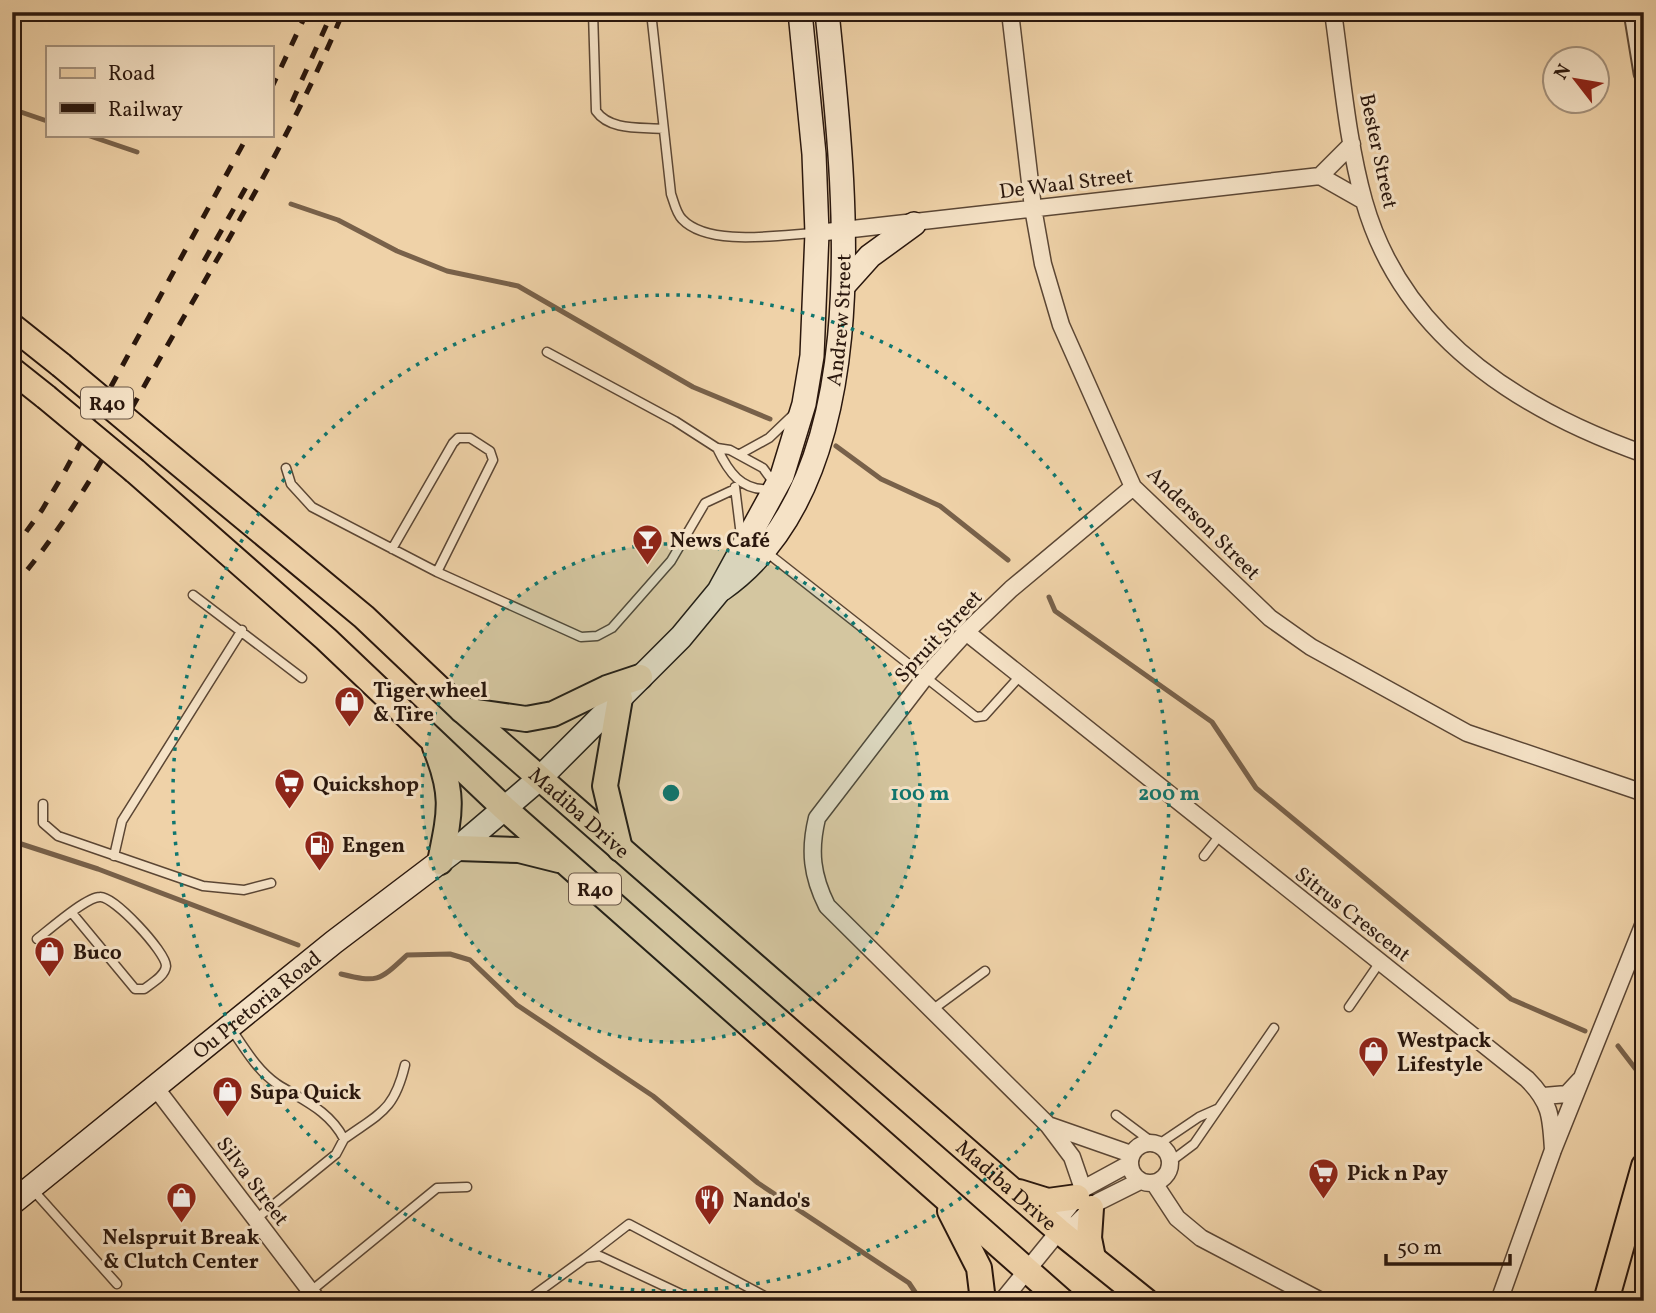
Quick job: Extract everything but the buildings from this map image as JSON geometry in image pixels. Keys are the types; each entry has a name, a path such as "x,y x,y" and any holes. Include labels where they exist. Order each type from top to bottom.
{"main road":[{"name":"Andrew Street","path":"719,591 749,570 783,523 791,482 791,451 804,404 812,356 817,233 814,154 800,12"},
{"name":"Andrew Street","path":"503,808 540,778 681,636 719,591 741,546 818,444 837,360 844,285 845,231 827,12"},
{"path":"844,285 870,256 914,224"},
{"name":"Madiba Drive","path":"12,326 364,617 463,710 620,849 1059,1231 1146,1301"},
{"name":"R40","path":"12,370 135,471 326,639 503,808 1062,1301"},
{"path":"463,710 526,719 553,714 607,688 640,677"},
{"path":"620,698 605,786 620,849"},
{"path":"433,742 446,772 451,797 449,855 519,850 563,861"},
{"name":"Ou Pretoria Road","path":"19,1194 334,942 449,855 503,808"},
{"path":"1606,1301 1644,1166"},
{"path":"938,1191 979,1268 983,1301"},
{"path":"1015,1191 1048,1201 1084,1198 1093,1258"}],"street":[{"name":"Anderson Street","path":"1010,12 1033,208 1043,264 1061,325 1133,487 1270,618 1311,647 1467,733 1644,793"},
{"name":"Bester Street","path":"1333,12 1352,144 1364,201 1377,239 1426,319 1466,359 1513,394 1588,434 1644,454"},
{"path":"1634,12 1644,73"},
{"path":"1352,144 1320,176 1364,201"},
{"name":"De Waal Street","path":"817,233 1320,176"},
{"name":"Spruit Street","path":"932,1010 827,906 815,881 811,844 817,818 926,676 966,632 1011,589 1133,487"},
{"name":"Sitrus Crescent","path":"966,632 1527,1079 1544,1096"},
{"path":"1499,1301 1553,1150 1644,923"},
{"path":"932,1010 1048,1125 1072,1157 1084,1198"},
{"path":"1553,1150 1551,1116 1544,1096 1567,1094 1587,1070"},
{"name":"Silva Street","path":"155,1087 314,1296"},
{"path":"1048,1125 1125,1155 1177,1218 1201,1238 1321,1301"},
{"path":"1002,1301 1059,1231 1076,1224 1084,1198 1125,1155 1140,1145 1156,1143 1170,1161 1166,1175 1084,1198"}],"lane":[{"path":"593,12 596,111 601,120 612,125 663,129"},
{"path":"651,12 671,194 679,216 690,226 728,236 817,233"},
{"path":"547,352 675,421 717,448 740,454 771,475 791,482"},
{"path":"740,454 777,432 804,404"},
{"path":"392,549 453,443 458,438 470,438 490,451 493,460 437,572"},
{"path":"717,448 735,479 741,546"},
{"path":"286,468 291,484 312,508 437,572 516,606 565,633 581,638 597,636 612,628 636,605 671,561 705,503 735,489"},
{"path":"735,479 761,490 791,482"},
{"path":"783,523 791,482"},
{"path":"765,551 926,676 965,710 980,717 1020,676"},
{"path":"193,595 302,678"},
{"path":"114,856 122,821 242,630"},
{"path":"43,804 43,823 50,831 114,856 220,890 255,889 271,883"},
{"path":"1204,856 1220,835"},
{"path":"37,939 72,913 96,897 113,900 163,955 166,967 163,973 144,989 135,989 72,913"},
{"path":"1349,1007 1380,962"},
{"path":"932,1010 985,971"},
{"path":"230,1027 259,1068 278,1084 314,1103 344,1139"},
{"path":"1170,1161 1187,1152 1273,1028"},
{"path":"256,1219 336,1154 344,1139 386,1109 395,1099 405,1065"},
{"path":"1116,1115 1156,1143 1199,1117 1220,1108"},
{"path":"314,1296 437,1188 467,1187"},
{"path":"19,1194 117,1284"},
{"path":"526,1301 629,1224 774,1301"},
{"path":"585,1258 600,1256 612,1260 696,1301"}],"waterway":[{"path":"12,109 46,121"},
{"path":"90,136 137,152"},
{"path":"291,204 338,220 397,251 447,271 518,286 693,387 770,419"},
{"path":"836,446 881,479 940,506 1008,560"},
{"path":"1049,597 1055,611 1212,722 1256,788 1511,999 1585,1031"},
{"path":"12,841 98,869 298,945"},
{"path":"341,974 377,978 407,955 450,954 470,960 517,1005 653,1096 758,1183 909,1283 921,1301"},
{"path":"1618,1046 1641,1076"}],"railway":[{"path":"273,85 307,12"},
{"path":"12,588 77,501 114,440 261,182 304,98 343,12"},
{"path":"292,102 331,15"},
{"path":"12,551 42,510 65,471 247,136"},
{"path":"204,261 249,182"}],"place":[{"name":"News Café","path":"647,567"},
{"name":"Tiger wheel & Tire","path":"350,729"},
{"name":"Quickshop","path":"290,811"},
{"name":"Engen","path":"319,872"},
{"name":"Buco","path":"50,979"},
{"name":"Westpack Lifestyle","path":"1374,1079"},
{"name":"Supa Quick","path":"227,1119"},
{"name":"Pick n Pay","path":"1324,1200"},
{"name":"Nelspruit Break & Clutch Center","path":"181,1224"},
{"name":"Nando's","path":"710,1227"}]}
